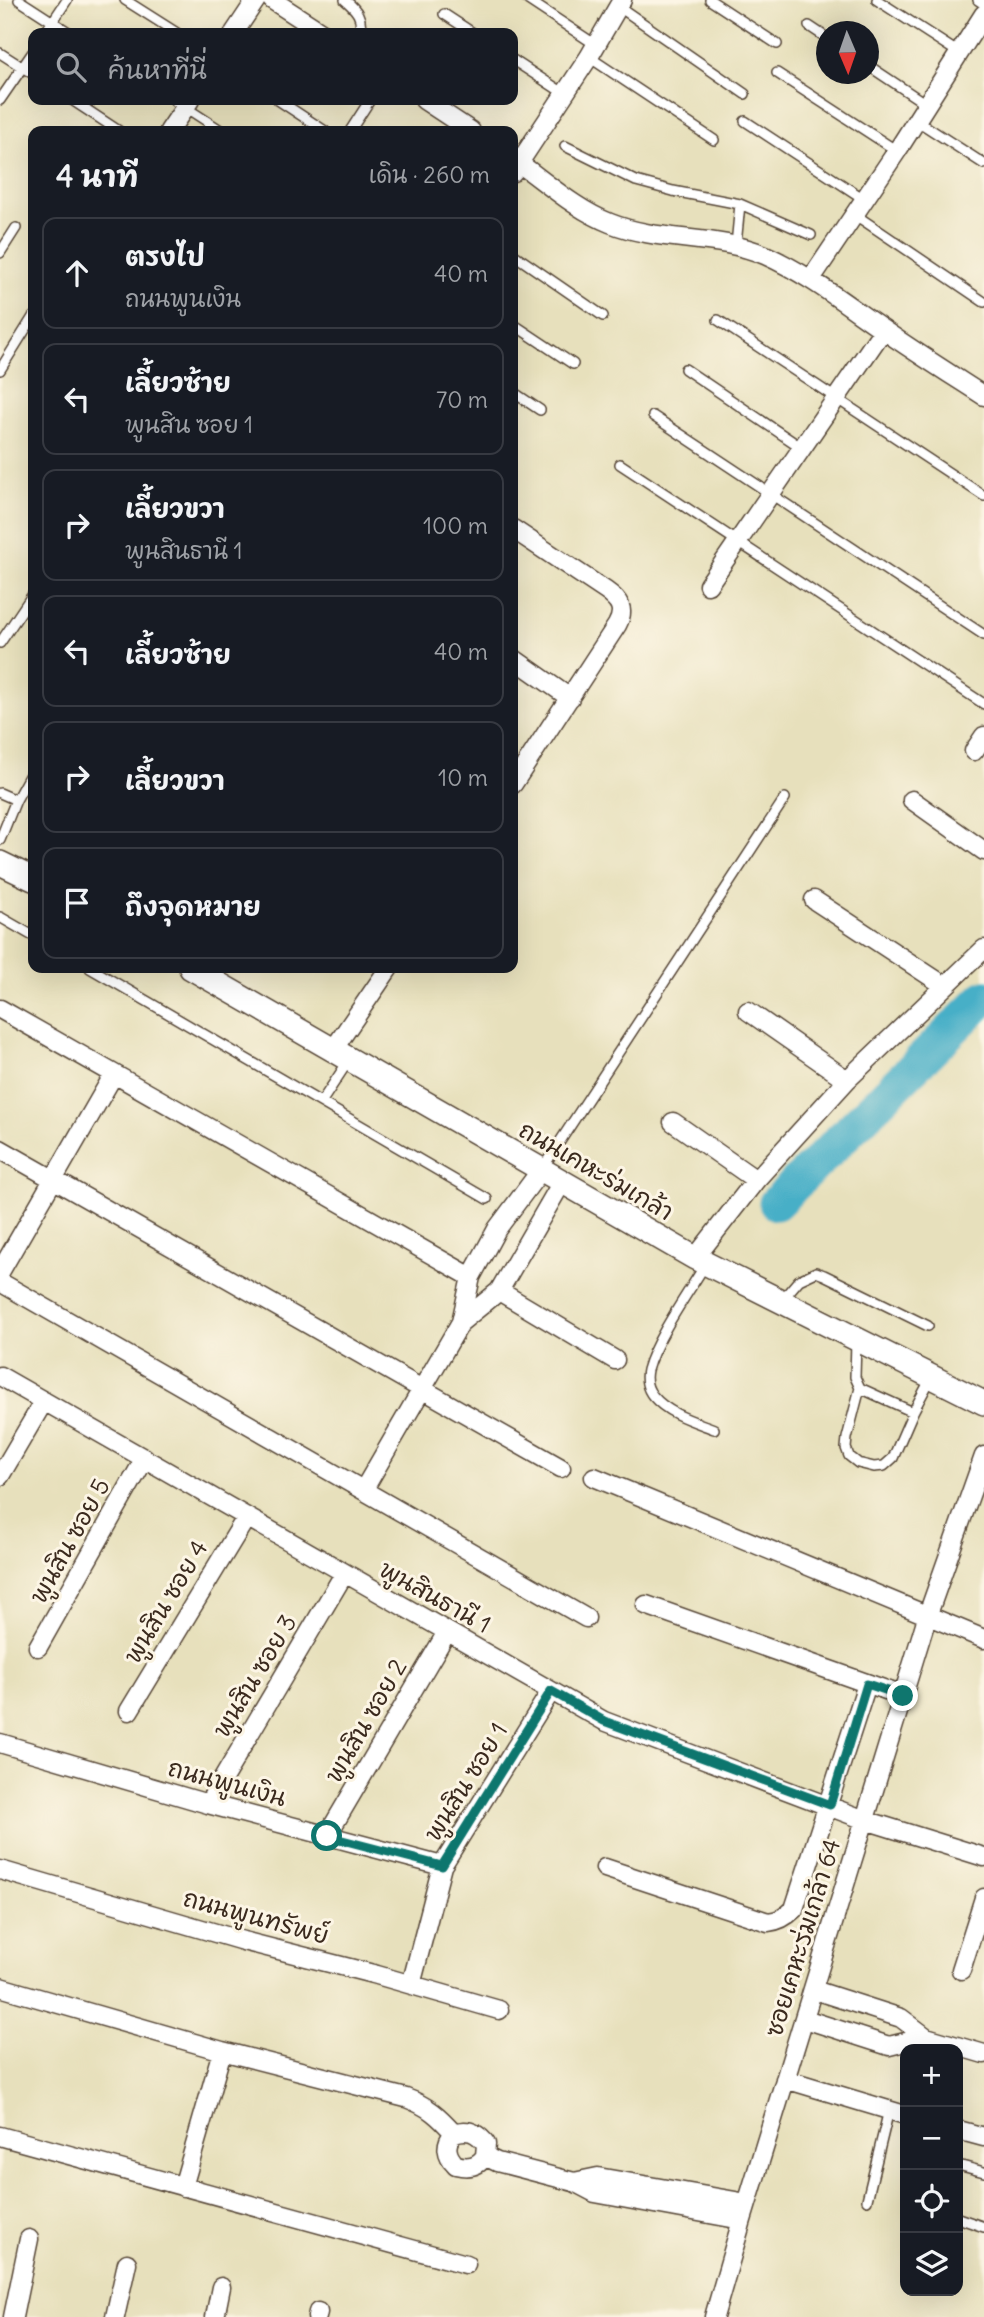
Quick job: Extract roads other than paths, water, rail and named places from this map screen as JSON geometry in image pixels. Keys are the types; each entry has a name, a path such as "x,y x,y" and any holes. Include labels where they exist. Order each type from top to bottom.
{"street":[{"path":"237,28 256,0"},
{"path":"272,0 315,28"},
{"path":"518,161 593,51 620,3"},
{"path":"811,279 982,22"},
{"path":"171,126 182,105"},
{"path":"432,105 464,126"},
{"path":"518,167 589,214 611,224 633,230 736,244 765,255 811,279 984,396"},
{"path":"708,585 883,330"},
{"path":"518,532 606,591 618,600 621,607 621,619 518,777"},
{"path":"518,662 570,698"},
{"path":"912,800 984,851"},
{"path":"0,863 28,877"},
{"path":"814,900 945,986"},
{"path":"700,1261 756,1180 847,1080 984,949"},
{"name":"ถนนเคหะร่มเกล้า","path":"200,973 700,1261 984,1403"},
{"path":"341,1055 386,973"},
{"path":"0,1009 471,1277"},
{"path":"748,1012 847,1080"},
{"path":"0,1272 114,1074"},
{"path":"673,1122 756,1180"},
{"path":"0,1149 561,1468"},
{"path":"364,1489 461,1322 471,1277 497,1229 541,1170"},
{"path":"461,1322 499,1291 562,1182"},
{"path":"483,1255 510,1271"},
{"path":"0,1282 586,1618"},
{"path":"499,1291 615,1360"},
{"name":"พูนสินธานี 1","path":"0,1376 604,1721 865,1820 984,1857"},
{"path":"0,1476 44,1401"},
{"name":"ซอยเคหะร่มเกล้า 64","path":"714,2317 928,1615 984,1456"},
{"name":"พูนสิน ซอย 5","path":"38,1647 145,1458"},
{"path":"594,1476 984,1639"},
{"name":"พูนสิน ซอย 4","path":"129,1711 246,1518"},
{"name":"พูนสิน ซอย 3","path":"208,1804 344,1574"},
{"path":"646,1605 903,1696"},
{"name":"พูนสิน ซอย 2","path":"327,1836 447,1632"},
{"path":"605,1868 768,1922 777,1921 794,1909 830,1805 867,1684"},
{"name":"พูนสิน ซอย 1","path":"411,1985 442,1866 551,1691"},
{"name":"ถนนพูนเงิน","path":"0,1743 208,1804 442,1866"},
{"name":"ถนนพูนทรัพย์","path":"0,1870 243,1941 499,2010"},
{"path":"961,1970 984,1898"},
{"path":"0,1987 222,2051 406,2098 437,2113 454,2133"},
{"path":"814,1990 901,2018 926,2037 984,2054"},
{"path":"804,2019 889,2046 926,2037"},
{"path":"183,2187 222,2051"},
{"path":"785,2079 897,2112"},
{"path":"467,2130 475,2133 486,2144 485,2156 480,2163 472,2166 456,2165 447,2152 449,2138 454,2133 467,2130"},
{"path":"963,2131 984,2137"},
{"path":"0,2136 466,2264"},
{"path":"485,2156 497,2162 575,2182 596,2193 744,2212"},
{"path":"13,2317 29,2239"},
{"path":"115,2317 127,2263"},
{"path":"215,2317 221,2287"}],"lane":[{"path":"19,0 62,28"},
{"path":"48,28 67,0"},
{"path":"125,0 169,28"},
{"path":"345,0 358,12 360,28"},
{"path":"528,0 714,140"},
{"path":"710,0 777,44"},
{"path":"877,0 959,53"},
{"path":"978,0 984,4"},
{"path":"620,3 746,94"},
{"path":"444,14 465,28"},
{"path":"808,26 816,31"},
{"path":"0,52 28,70"},
{"path":"0,100 28,60"},
{"path":"518,63 565,94"},
{"path":"777,73 897,151"},
{"path":"879,73 926,104"},
{"path":"80,105 111,126"},
{"path":"187,105 215,126"},
{"path":"286,105 317,126"},
{"path":"353,126 367,105"},
{"path":"916,120 984,164"},
{"path":"745,121 984,302"},
{"path":"565,146 636,181 740,204 811,235"},
{"path":"736,244 740,204"},
{"path":"0,253 16,228"},
{"path":"518,257 603,316"},
{"path":"718,320 984,496"},
{"path":"0,370 28,325"},
{"path":"518,327 573,364"},
{"path":"685,369 802,448"},
{"path":"518,395 540,410"},
{"path":"653,416 984,635"},
{"path":"620,464 984,704"},
{"path":"0,643 28,601"},
{"path":"0,840 28,778"},
{"path":"0,793 16,800"},
{"path":"541,1170 785,798"},
{"path":"0,917 28,933"},
{"path":"99,973 487,1199"},
{"path":"322,1101 341,1055"},
{"path":"700,1261 655,1351 647,1371 646,1383 651,1394 677,1415 714,1429"},
{"path":"780,1302 799,1280 816,1272 928,1326"},
{"path":"856,1340 855,1377 860,1388 846,1448 849,1457 858,1462 874,1467 884,1466 893,1458 931,1378"},
{"path":"860,1388 913,1412"},
{"path":"867,2200 897,2112"},
{"path":"963,2166 984,2172"},
{"path":"963,2220 984,2227"}],"waterway":[{"path":"776,1203 984,998"}]}
